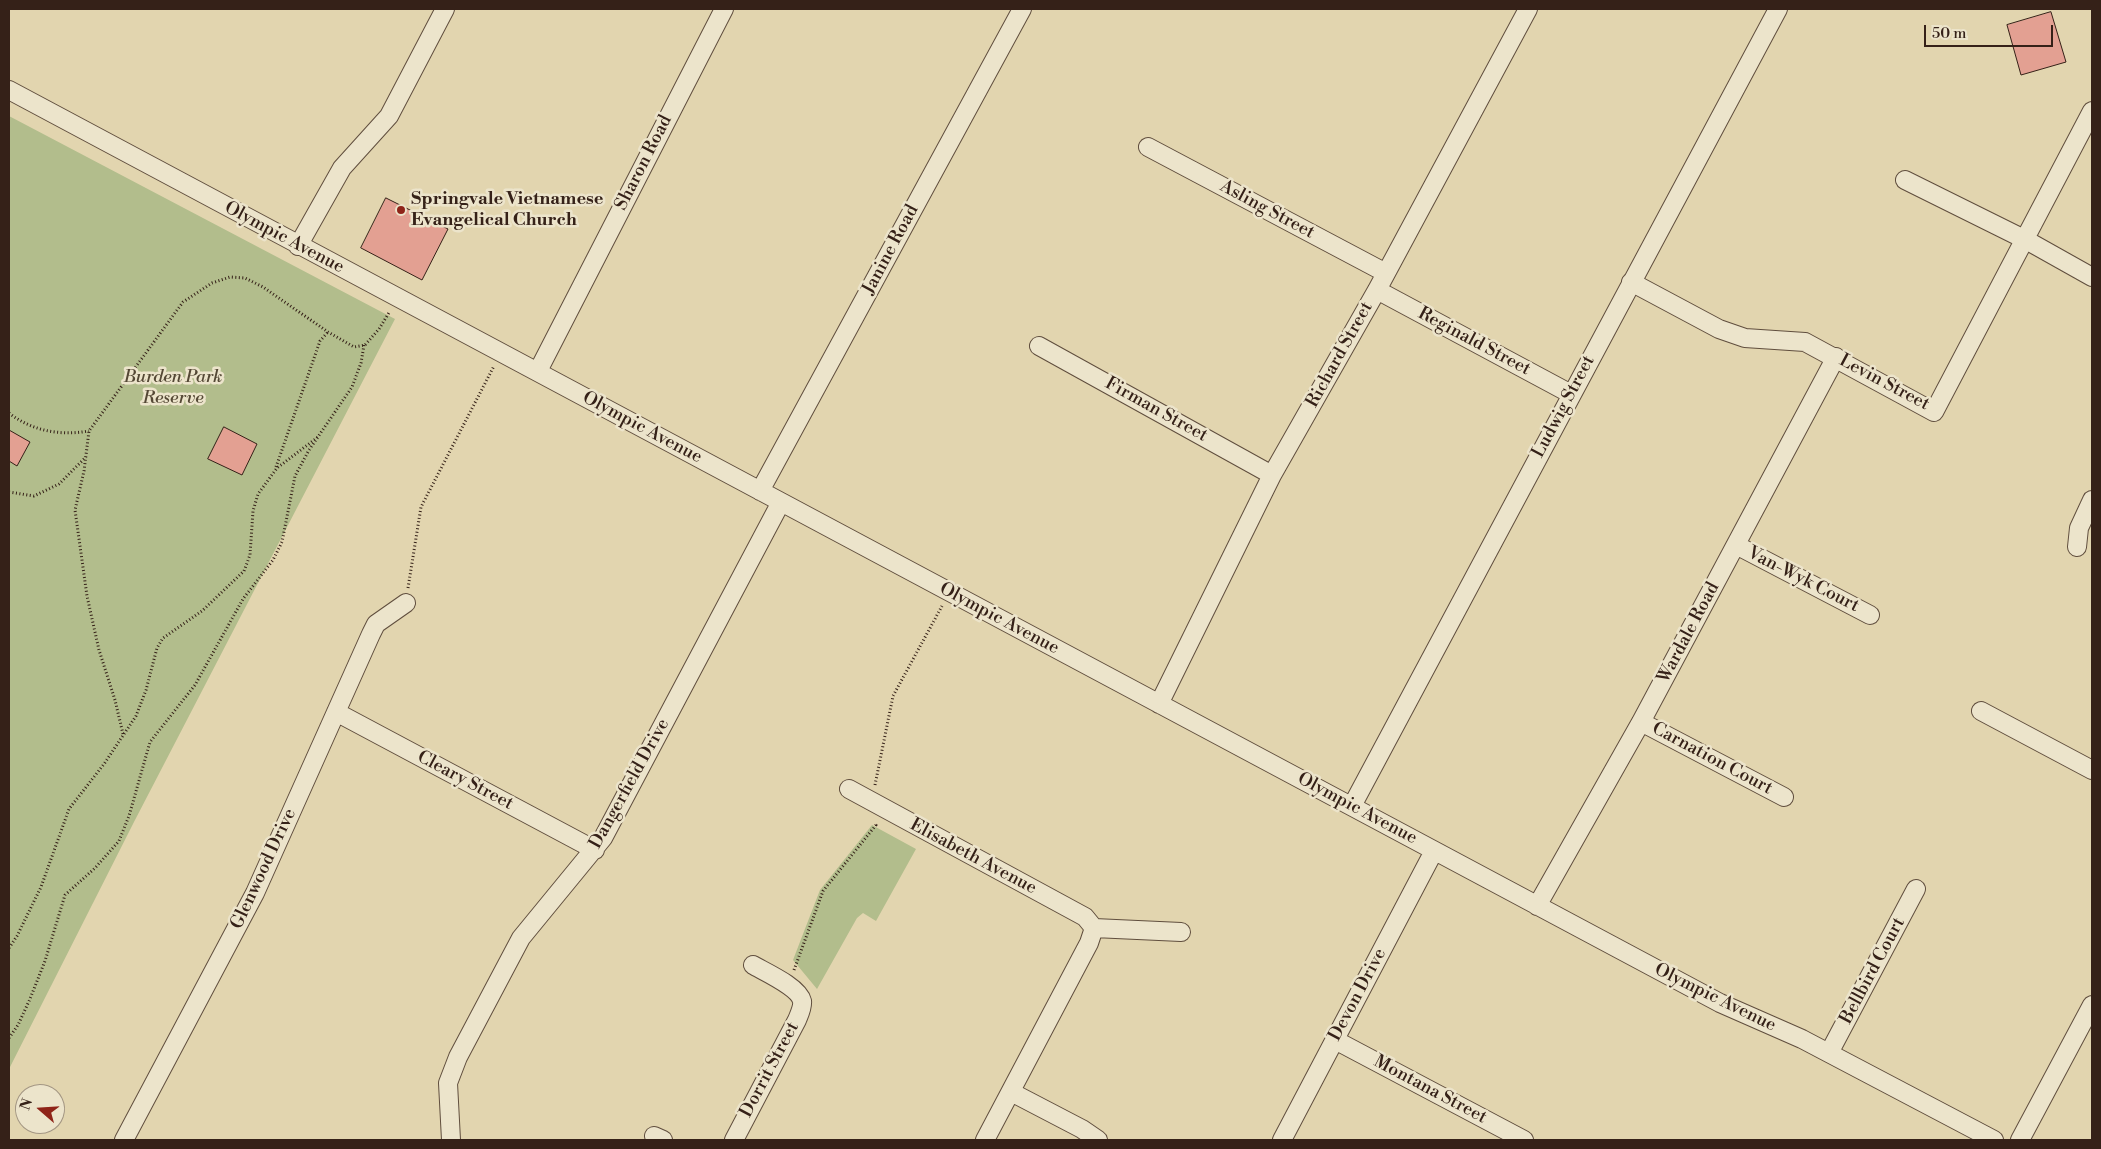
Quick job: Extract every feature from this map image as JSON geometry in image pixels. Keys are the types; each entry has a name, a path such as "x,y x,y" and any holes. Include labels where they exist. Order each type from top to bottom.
{"street":[{"path":"298,246 342,168 389,116 445,9"},
{"name":"Sharon Road","path":"538,371 724,9"},
{"name":"Janine Road","path":"760,491 1022,9"},
{"name":"Richard Street","path":"1159,704 1272,475 1377,290 1528,9"},
{"name":"Ludwig Street","path":"1352,806 1778,9"},
{"name":"Olympic Avenue","path":"9,90 298,246 538,371 1720,1003 1829,1053 1994,1140"},
{"name":"Levin Street","path":"1631,282 1719,330 1745,338 1805,342 1836,357 1934,412 2026,240 2092,110"},
{"name":"Asling Street","path":"1148,147 1386,273"},
{"path":"1905,180 2026,240 2092,277"},
{"name":"Reginald Street","path":"1377,290 1571,394"},
{"name":"Firman Street","path":"1039,346 1272,475"},
{"name":"Wardale Road","path":"1538,906 1641,722 1836,357"},
{"path":"2077,547 2079,528 2092,500"},
{"name":"Dangerfield Drive","path":"451,1140 448,1083 454,1066 521,938 594,850 781,502"},
{"name":"Van-Wyk Court","path":"1736,545 1870,615"},
{"name":"Glenwood Drive","path":"124,1140 255,894 376,624 406,603"},
{"path":"1981,711 2092,770"},
{"name":"Cleary Street","path":"336,712 594,850"},
{"name":"Carnation Court","path":"1641,722 1784,796"},
{"name":"Elisabeth Avenue","path":"850,789 1085,917 1094,928"},
{"name":"Devon Drive","path":"1282,1140 1434,850"},
{"name":"Bellbird Court","path":"1829,1053 1916,889"},
{"path":"985,1140 1089,943 1094,928 1181,932"},
{"name":"Dorrit Street","path":"734,1140 800,1012 802,1002 800,994 753,965"},
{"path":"2020,1140 2092,1005"},
{"name":"Montana Street","path":"1335,1040 1524,1140"},
{"path":"1011,1092 1082,1129 1098,1140"}],"path":[{"path":"123,734 87,596 75,510 89,431 183,302 212,283 230,277 244,278 263,287 328,332 354,347 364,345 379,329 397,298"},
{"path":"9,948 17,936 41,887 69,809 136,716 146,690 157,648 163,638 202,611 244,571 250,555 253,511 258,494 275,470 320,342 328,332"},
{"path":"9,1038 30,999 45,961 65,895 96,868 119,842 129,816 150,742 195,685 243,599 273,560 282,542 295,476 352,387 362,363 364,345"},
{"path":"406,603 421,506 502,352"},
{"path":"9,413 28,426 43,430 74,433 89,431"},
{"path":"275,470 319,436"},
{"path":"9,492 34,496 59,484 86,456"},
{"path":"788,985 823,891 876,825 868,821 893,696 950,592"}],"green space":[{"name":"Burden Park Reserve","path":"9,116 395,319 135,820 9,1069"},
{"path":"872,825 916,849 876,921 863,913 857,918 817,989 793,960 820,890"}],"building":[{"path":"2051,12 2066,62 2021,75 2007,25"},
{"path":"386,198 448,229 422,280 361,248"},
{"path":"224,427 257,444 242,475 208,459"},
{"path":"9,430 30,442 17,466 9,461"}],"place":[{"name":"Springvale Vietnamese Evangelical Church","path":"401,210"}]}
